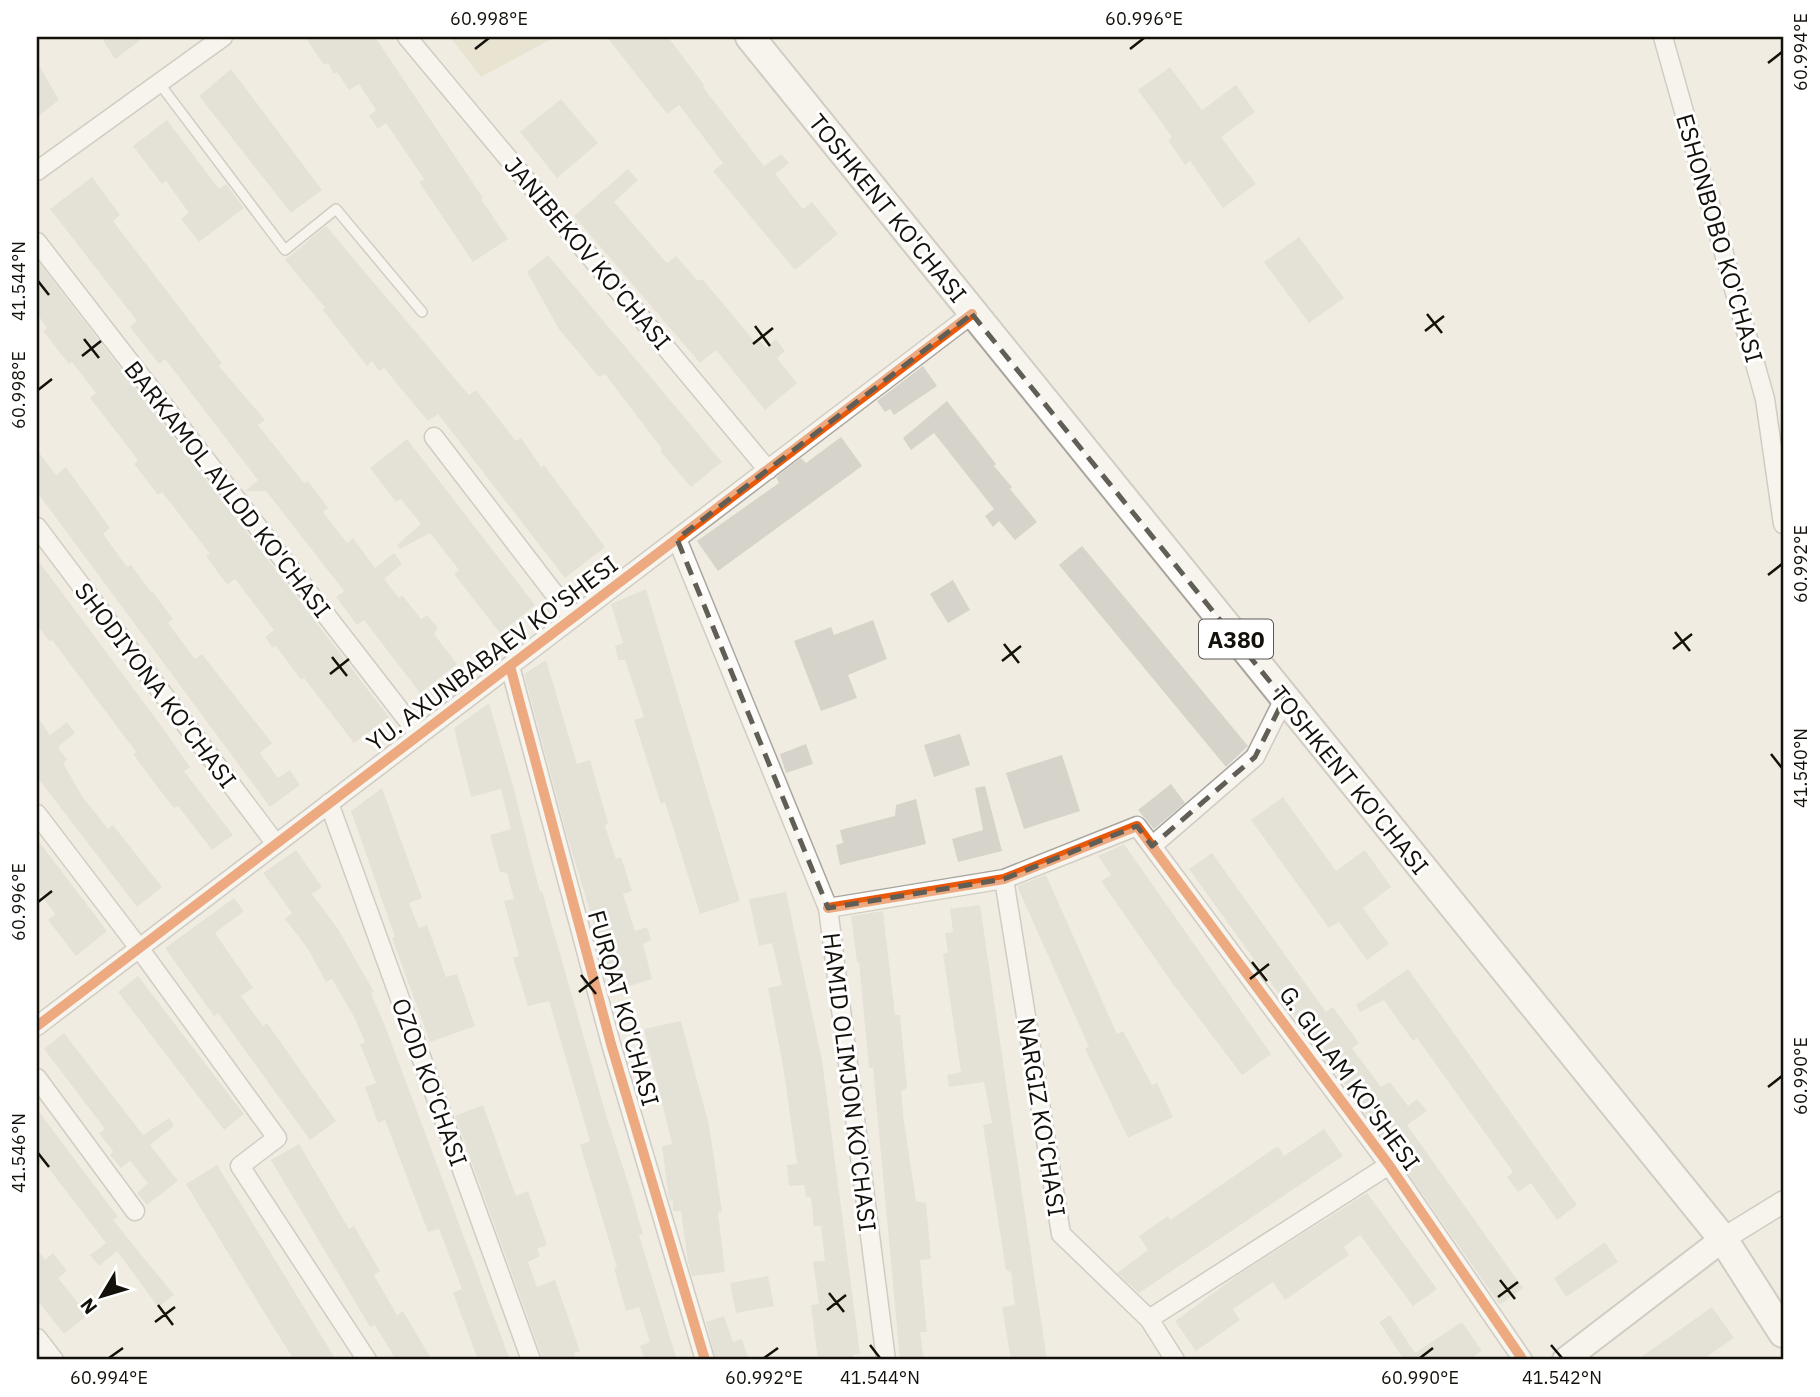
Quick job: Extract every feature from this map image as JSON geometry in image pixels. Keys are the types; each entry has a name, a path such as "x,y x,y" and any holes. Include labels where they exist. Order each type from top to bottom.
{"highway":[{"name":"TOSHKENT KO'CHASI","path":"750,37 1723,1240 1783,1333"}],"main road":[{"path":"1565,1360 1723,1240"}],"street":[{"path":"39,165 159,83 199,44 223,37"},
{"name":"JANIBEKOV KO'CHASI","path":"407,37 768,470"},
{"name":"ESHONBOBO KO'CHASI","path":"1663,37 1765,399 1783,524"},
{"name":"BARKAMOL AVLOD KO'CHASI","path":"37,242 419,735"},
{"name":"YU. AXUNBABAEV KO'SHESI","path":"37,1026 972,314"},
{"path":"434,437 573,618"},
{"name":"SHODIYONA KO'CHASI","path":"37,527 276,844"},
{"name":"HAMID OLIMJON KO'CHASI","path":"677,539 828,908 886,1360"},
{"name":"FURQAT KO'CHASI","path":"510,666 611,1044 705,1360"},
{"path":"1152,846 1255,757 1284,699"},
{"name":"OZOD KO'CHASI","path":"329,803 531,1360"},
{"path":"37,814 139,948 276,1138 240,1166 367,1360"},
{"name":"G. GULAM KO'SHESI","path":"1004,879 1137,826 1389,1165 1522,1360"},
{"path":"828,908 1004,879"},
{"name":"NARGIZ KO'CHASI","path":"1004,879 1061,1234 1149,1319 1175,1360"},
{"path":"37,1077 135,1211"},
{"path":"1149,1319 1389,1165"},
{"path":"1723,1240 1783,1202"},
{"path":"37,1338 54,1360"}],"lane":[{"path":"159,83 285,250 337,209 422,312"}],"highlighted area":[{"path":"972,314 1284,699 1255,757 1152,846 1137,826 1004,879 828,908 677,539"}],"shaded area":[{"path":"450,37 555,37 481,77"}],"building":[{"path":"101,37 145,37 115,59"},
{"path":"305,37 375,37 508,239 473,262 419,182 424,179 386,123 378,129 369,116 376,110 359,84 349,90 328,63 324,65"},
{"path":"607,37 668,37 764,166 781,154 789,163 775,174 803,209 812,202 838,234 795,270 713,171 723,163 679,105 667,114"},
{"path":"37,62 59,100 37,117"},
{"path":"1170,67 1202,110 1236,85 1255,112 1221,137 1256,184 1223,208 1190,161 1185,165 1168,140 1172,137 1138,90"},
{"path":"231,69 322,190 291,213 199,96"},
{"path":"561,99 598,143 557,178 520,132"},
{"path":"167,120 219,189 226,184 244,208 199,242 181,219 189,213 166,181 162,184 133,146"},
{"path":"628,169 638,180 614,202 667,263 676,256 697,280 703,280 755,342 758,339 766,348 776,339 785,351 777,358 797,383 765,410 716,350 700,363 574,216"},
{"path":"92,177 120,215 113,221 222,363 219,366 265,420 258,425 304,483 308,481 328,508 323,512 347,543 353,538 375,568 394,553 402,564 384,579 399,598 402,595 421,619 427,615 438,628 434,634 457,664 420,693 364,620 357,625 336,597 344,591 266,491 245,491 258,480 165,359 159,364 130,327 137,321 50,209"},
{"path":"326,226 469,395 476,390 516,441 521,438 605,547 565,578 438,414 428,421 384,368 379,371 372,361 367,366 322,309 325,308 285,260"},
{"path":"1299,237 1344,298 1309,323 1264,262"},
{"path":"548,255 722,462 691,487 660,451 662,449 605,374 599,377 559,329 527,272"},
{"path":"37,260 389,717 354,743 304,678 301,680 276,646 273,648 265,637 274,630 235,579 227,585 206,556 210,554 162,492 158,495 134,464 138,460 90,398 96,393 43,331 47,328 37,314"},
{"path":"923,366 937,386 894,415 890,409 885,412 877,401"},
{"path":"947,401 1037,522 1015,540 999,521 993,527 985,516 994,509 934,433 911,450 903,438"},
{"path":"841,437 862,466 718,571 697,541 779,483 776,477 801,458 806,463"},
{"path":"407,439 535,605 500,633 454,574 459,570 430,533 400,549 397,545 421,524 401,499 396,502 370,468"},
{"path":"37,450 56,475 66,467 110,528 103,534 127,567 131,565 173,619 168,623 195,659 202,654 272,743 260,753 278,778 290,770 300,785 270,807 37,492"},
{"path":"1082,546 1248,746 1226,767 1059,565"},
{"path":"37,559 162,727 190,767 184,771 233,835 212,850 178,806 174,808 159,789 133,754 136,752 52,640 50,642 37,625"},
{"path":"953,580 970,610 948,623 930,594"},
{"path":"646,589 740,901 700,914 665,802 661,804 634,720 644,717 625,660 618,660 615,646 623,643 611,604"},
{"path":"873,620 887,659 848,675 857,698 821,711 794,641 831,627 834,635"},
{"path":"546,660 577,764 590,760 608,823 605,826 616,859 621,857 632,891 623,894 635,931 647,927 651,940 643,944 652,979 614,991 566,832 524,674"},
{"path":"489,703 540,892 542,891 630,1189 643,1234 639,1235 677,1360 645,1360 640,1346 650,1342 639,1307 626,1311 614,1268 617,1267 580,1145 590,1141 549,1001 528,1006 513,958 519,956 504,901 514,899 507,873 500,872 490,835 511,829 501,789 471,797 454,728"},
{"path":"37,716 50,735 67,722 75,733 58,747 67,760 63,763 82,796 108,829 113,825 162,887 137,907 37,777"},
{"path":"960,734 970,765 934,777 924,745"},
{"path":"806,744 813,764 786,773 780,754"},
{"path":"1062,755 1080,811 1024,829 1006,773"},
{"path":"1171,784 1185,803 1154,829 1138,810"},
{"path":"985,786 1002,851 958,862 952,839 983,830 975,788"},
{"path":"382,788 422,898 409,903 419,928 427,925 446,977 457,974 475,1026 430,1042 392,938 395,937 351,811"},
{"path":"1283,797 1336,871 1365,850 1391,887 1363,908 1389,944 1367,960 1339,922 1329,928 1251,820"},
{"path":"916,799 926,844 840,865 836,845 843,843 840,830 895,816 896,805"},
{"path":"37,839 107,931 76,956 48,920 55,914 37,890"},
{"path":"1124,844 1271,1054 1242,1075 1173,984 1101,881 1111,875 1098,856"},
{"path":"296,850 322,887 312,894 338,929 374,992 371,993 510,1360 478,1360 453,1293 462,1289 439,1229 428,1232 385,1120 378,1123 365,1087 376,1083 360,1044 365,1042 354,1017 332,979 326,982 308,949 285,919 292,913 263,873"},
{"path":"1212,853 1326,1012 1333,1007 1359,1043 1352,1048 1381,1087 1390,1082 1408,1106 1417,1099 1427,1111 1407,1125 1523,1288 1500,1305 1189,869"},
{"path":"1046,875 1117,1034 1123,1031 1152,1085 1157,1083 1173,1117 1128,1138 1085,1049 1089,1047 1017,886"},
{"path":"786,892 822,1060 860,1354 853,1355 853,1360 818,1360 811,1305 819,1304 813,1262 825,1261 821,1226 814,1226 811,1197 806,1197 804,1185 789,1186 787,1165 797,1164 783,1066 768,988 782,985 772,943 759,946 749,899"},
{"path":"234,898 244,911 215,933 253,988 241,996 263,1026 267,1023 336,1121 310,1140 218,1013 214,1016 165,948"},
{"path":"980,905 1047,1360 1011,1360 1002,1307 1015,1305 1011,1272 1006,1270 983,1125 992,1123 984,1082 949,1087 947,1075 961,1072 943,954 948,952 945,933 953,932 950,909"},
{"path":"883,911 895,1015 900,1015 907,1088 901,1091 904,1122 916,1201 926,1203 931,1259 920,1260 927,1332 920,1332 924,1360 900,1360 873,1068 869,1068 859,962 851,916"},
{"path":"1408,969 1577,1205 1557,1220 1531,1183 1518,1192 1507,1177 1513,1172 1417,1038 1413,1041 1384,1000 1360,1012 1356,1005"},
{"path":"138,976 244,1114 224,1130 118,992"},
{"path":"681,1021 709,1125 722,1211 718,1212 725,1272 692,1276 681,1211 673,1211 673,1201 669,1200 662,1146 672,1144 644,1029"},
{"path":"64,1033 143,1135 169,1118 174,1126 150,1145 178,1181 147,1205 137,1193 148,1183 130,1161 121,1168 110,1155 113,1151 99,1133 105,1129 44,1049"},
{"path":"483,1105 516,1196 528,1191 547,1245 537,1249 540,1256 528,1262 537,1287 555,1280 580,1351 574,1353 577,1360 543,1360 455,1116"},
{"path":"37,1109 118,1217 113,1220 174,1295 158,1307 117,1251 99,1266 90,1255 106,1243 43,1161 37,1166"},
{"path":"1324,1129 1343,1156 1139,1293 1117,1273 1148,1250 1139,1236 1168,1216 1170,1220 1278,1146 1284,1156"},
{"path":"299,1144 349,1229 354,1226 380,1271 374,1275 397,1315 403,1311 432,1360 396,1360 375,1325 370,1327 271,1160"},
{"path":"217,1165 336,1360 294,1360 267,1317 186,1184"},
{"path":"1367,1193 1437,1289 1413,1306 1360,1235 1344,1247 1349,1255 1285,1300 1273,1282 1233,1309 1240,1320 1196,1351 1175,1321 1241,1273"},
{"path":"1605,1242 1618,1262 1566,1297 1554,1278"},
{"path":"37,1249 45,1260 53,1253 67,1271 58,1278 88,1315 64,1334 37,1300"},
{"path":"768,1276 774,1306 736,1313 730,1283"},
{"path":"1712,1307 1734,1338 1702,1360 1637,1360"},
{"path":"1390,1315 1415,1353 1462,1322 1482,1351 1468,1360 1404,1360 1379,1322"},
{"path":"724,1316 733,1342 742,1339 749,1360 716,1360 706,1322"}],"cycle path":[{"path":"37,1026 972,314"},
{"path":"510,666 611,1044 705,1360"},
{"path":"828,908 1004,879 1137,826 1389,1165 1523,1360"}]}
